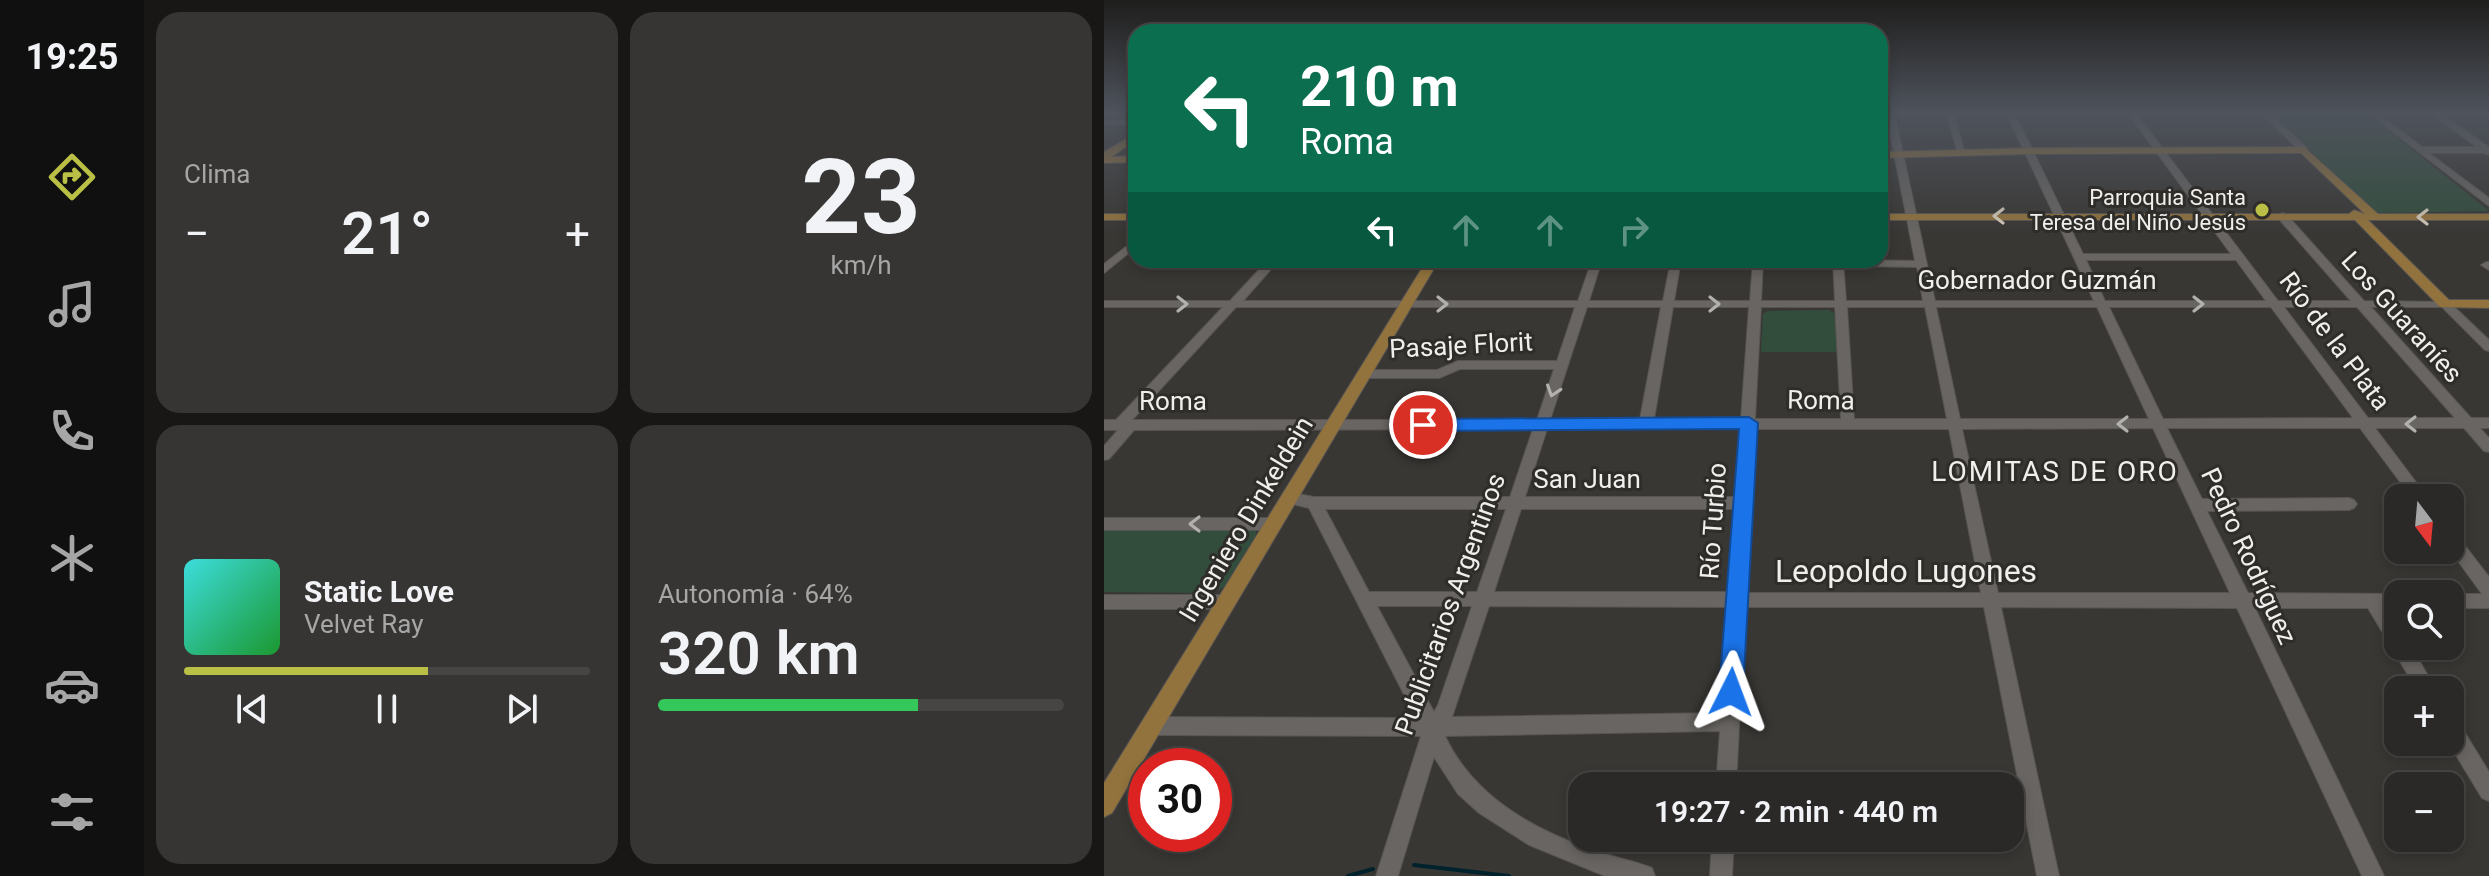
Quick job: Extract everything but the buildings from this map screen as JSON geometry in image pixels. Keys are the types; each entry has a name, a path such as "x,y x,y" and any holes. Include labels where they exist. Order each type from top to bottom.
{"main road":[{"path":"1888,155 1966,153"},
{"path":"2294,153 2445,304"},
{"path":"2307,153 2374,216"},
{"path":"1104,158 1128,159"},
{"path":"1104,217 1128,217"},
{"path":"1888,217 2489,217"},
{"name":"Ingeniero Dinkeldein","path":"1104,805 1428,268"},
{"name":"Gobernador Guzmán","path":"2445,304 2489,304"}],"street":[{"name":"Pedro Rodríguez","path":"2031,153 2058,216 2373,876"},
{"name":"Río de la Plata","path":"2161,153 2409,484"},
{"path":"2425,153 2489,203"},
{"path":"1899,155 1909,216 2048,876"},
{"name":"Los Guaraníes","path":"2282,216 2489,447"},
{"path":"1104,270 1128,249"},
{"path":"2079,257 2240,257"},
{"path":"1888,263 1920,264"},
{"path":"1104,455 1125,425 1267,268"},
{"name":"Publicitarios Argentinos","path":"1387,876 1434,727 1446,710 1594,268"},
{"path":"1646,424 1674,268"},
{"name":"Río Turbio","path":"1727,772 1757,268"},
{"path":"1839,268 1848,425"},
{"name":"Gobernador Guzmán","path":"1104,304 2445,304"},
{"path":"2445,304 2489,347"},
{"name":"Pasaje Florit","path":"1364,374 1439,374 1458,365 1561,365"},
{"name":"Roma","path":"1104,425 2489,423"},
{"name":"San Juan","path":"1289,498 1314,503 1742,503"},
{"path":"1314,503 1420,706 1434,727 1450,767 1484,804 1531,836 1621,871 1644,876"},
{"path":"2197,505 2349,504"},
{"path":"1104,524 1273,524"},
{"path":"2464,557 2489,590"},
{"name":"Leopoldo Lugones","path":"1366,599 2384,601"},
{"path":"2373,601 2384,619"},
{"path":"2464,601 2489,601"},
{"path":"1104,602 1226,602"},
{"path":"1151,726 1434,727 1729,722"},
{"path":"2464,750 2489,791"},
{"path":"1721,876 1722,852"}],"green space":[{"path":"2313,153 2416,153 2489,211 2377,213"},
{"path":"1829,310 1834,313 1838,352 1761,352 1763,314 1768,311"},
{"path":"1104,529 1256,529 1256,535 1224,587 1211,593 1104,592"}],"waterway":[{"path":"1414,865 1509,876"},
{"path":"1348,876 1373,869"}],"place":[{"name":"Parroquia Santa Teresa del Niño Jesús","path":"2262,210"}],"district":[{"name":"LOMITAS DE ORO","path":"2055,471"}],"route":[{"path":"1423,425 1749,423 1731,692"}]}
